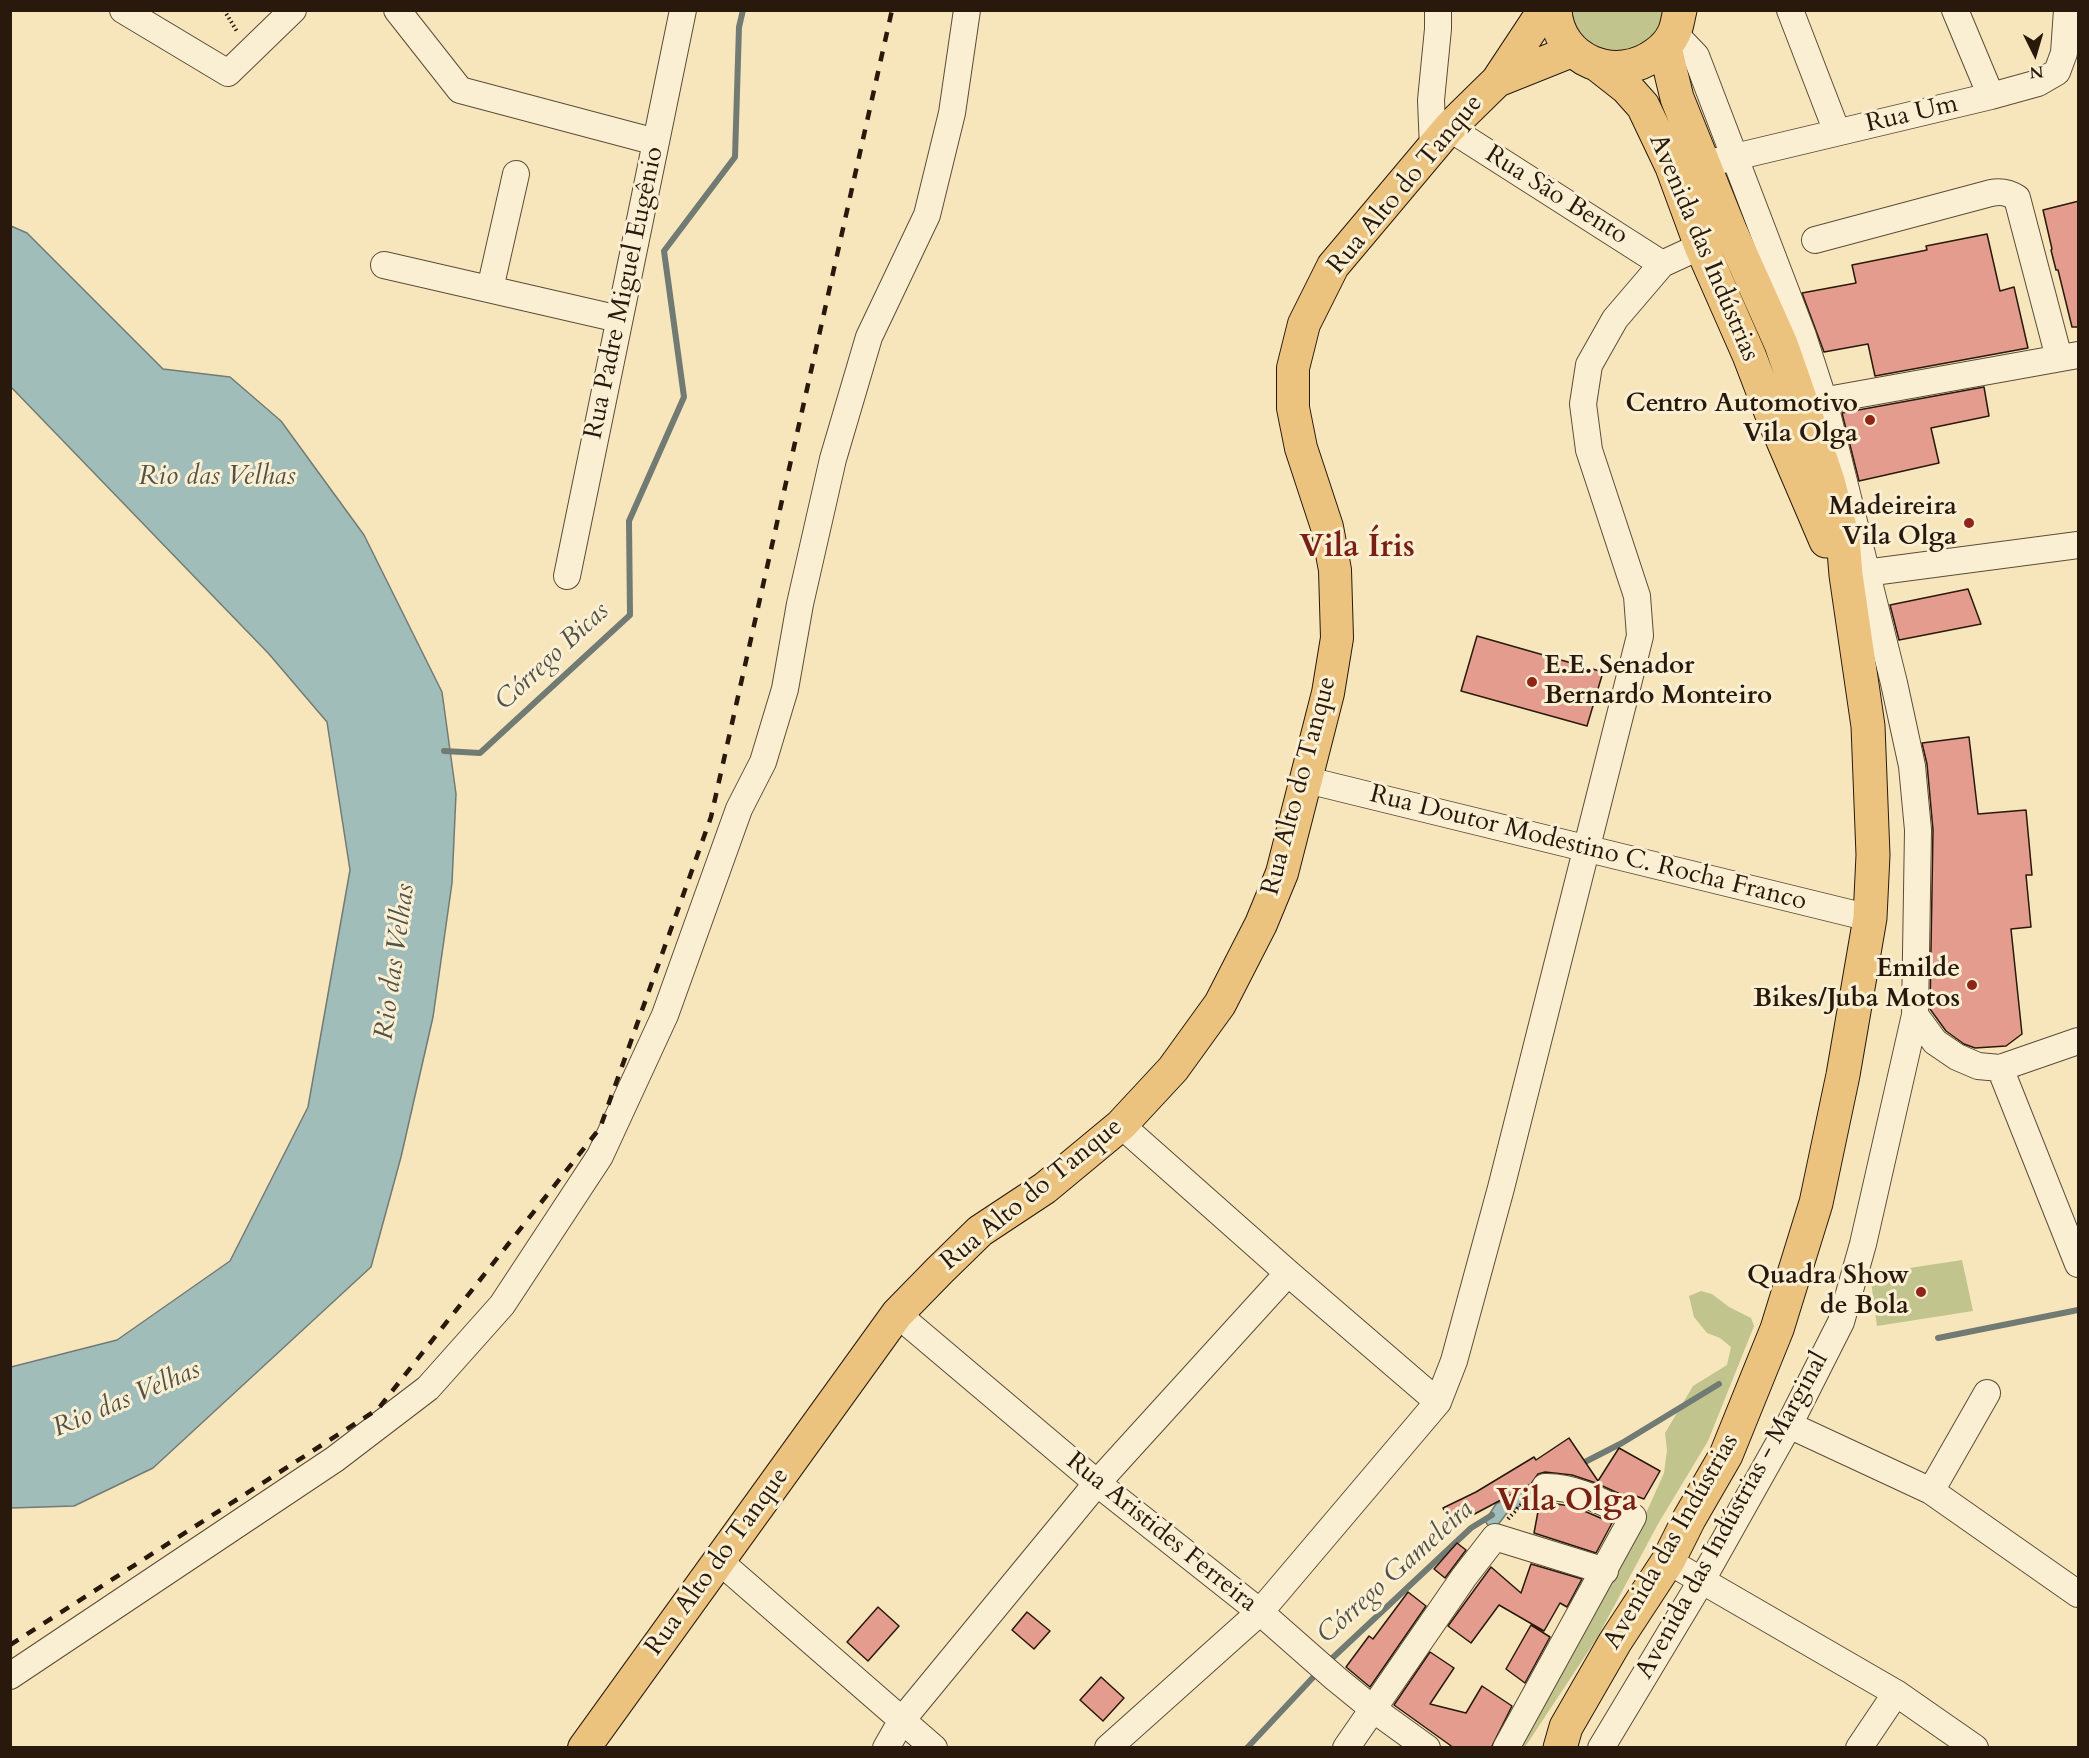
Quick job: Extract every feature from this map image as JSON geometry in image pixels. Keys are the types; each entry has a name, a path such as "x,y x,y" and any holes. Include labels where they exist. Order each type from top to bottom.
{"highway":[{"path":"1556,10 1556,24 1586,59 1623,69 1646,62 1673,30"},
{"name":"Avenida das Indústrias","path":"1539,1748 1563,1737 1615,1642 1668,1561 1726,1455 1777,1329 1816,1203 1843,1075 1870,918 1873,855 1868,726 1856,573 1850,538 1828,481 1814,404 1781,344 1702,164 1677,98 1673,30"},
{"name":"Avenida das Indústrias","path":"1586,59 1627,88 1643,106 1672,167 1701,246 1749,355 1826,542 1856,573"}],"main road":[{"name":"Rua Alto do Tanque","path":"584,1748 897,1314 980,1231 1045,1188 1121,1125 1173,1069 1220,1004 1261,924 1282,873 1328,693 1337,638 1335,570 1327,527 1301,448 1293,408 1293,368 1304,324 1333,266 1441,139 1497,81 1544,10"},
{"name":"Rua Alto do Tanque","path":"1497,81 1586,59"}],"street":[{"path":"123,10 228,73 292,10"},
{"path":"397,10 460,90 656,142"},
{"name":"Rua Padre Miguel Eugênio","path":"567,576 683,10"},
{"path":"10,1676 335,1459 428,1388 502,1305 600,1156 665,1015 739,809 763,762 785,689 800,604 833,459 865,348 927,215 952,113 967,10"},
{"path":"1438,10 1431,100 1441,139"},
{"path":"1790,10 1837,132"},
{"path":"1955,10 1991,96"},
{"name":"Rua Um","path":"1702,164 1735,158 2038,83 2057,72 2064,53 2067,10"},
{"path":"1673,30 1696,56 1803,336 1814,404"},
{"name":"Rua São Bento","path":"1441,139 1662,264"},
{"path":"490,290 516,174"},
{"path":"1772,415 1814,404 2059,358 2017,198 2012,194 1991,193 1815,240"},
{"path":"1107,1748 1260,1612 1438,1402 1454,1361 1501,1188 1640,636 1637,596 1589,450 1584,404 1589,365 1615,319 1662,264 1701,246"},
{"path":"384,265 619,320"},
{"path":"2048,360 2079,355"},
{"path":"1856,573 2077,542"},
{"name":"Avenida das Indústrias - Marginal","path":"1600,1748 1702,1580 1790,1425 1841,1322 1863,1244 1915,1015 1918,830 1912,766 1856,573"},
{"name":"Rua Doutor Modestino C. Rocha Franco","path":"1307,780 1870,918"},
{"path":"1915,1015 1935,1042 1957,1057 1978,1066 2000,1068 2079,1041"},
{"path":"2000,1068 2079,1264"},
{"path":"1121,1125 1287,1273 1438,1402"},
{"path":"886,1748 902,1720 1097,1483 1287,1273"},
{"name":"Rua Aristides Ferreira","path":"897,1314 1097,1483 1260,1612 1335,1678 1427,1748"},
{"path":"1931,1491 1988,1393"},
{"path":"1790,1425 1931,1491 2079,1594"},
{"path":"1506,1748 1633,1517 1568,1489 1545,1487"},
{"path":"1346,1748 1464,1577 1500,1529 1605,1571"},
{"path":"718,1560 934,1748"},
{"path":"1668,1561 1896,1694 1975,1748"},
{"path":"1860,1748 1896,1694"}],"path":[{"path":"1500,1529 1534,1490 1545,1487"}],"green space":[{"path":"1570,11 1667,11 1661,30 1639,50 1610,54 1584,40 1575,28"},
{"name":"Quadra Show de Bola","path":"1962,1260 1973,1311 1877,1326 1870,1274"},
{"path":"1701,1291 1712,1294 1729,1307 1751,1318 1754,1326 1708,1441 1658,1524 1597,1638 1525,1747 1513,1748 1643,1520 1664,1473 1667,1450 1665,1433 1693,1386 1727,1365 1731,1347 1720,1338 1707,1333 1694,1317 1689,1296"}],"water":[{"name":"Rio das Velhas","path":"11,226 27,233 163,369 230,377 281,421 364,535 442,692 456,794 452,883 433,1017 401,1157 371,1267 153,1468 74,1506 11,1508 11,1367 117,1340 230,1261 308,1107 350,870 327,722 269,654 11,387"},
{"path":"1538,1482 1541,1488 1532,1500 1507,1513 1497,1526 1490,1528 1485,1521 1496,1504"}],"building":[{"path":"2079,201 2079,327 2072,327 2051,250 2043,210"},
{"path":"1987,234 2000,291 2014,287 2028,348 1875,376 1868,344 1824,352 1802,293 1856,283 1852,265 1927,250 1926,246"},
{"path":"1984,387 1989,416 1931,428 1939,463 1859,481 1842,413"},
{"path":"1968,589 1981,624 1899,640 1890,605"},
{"name":"E.E. Senador Bernardo Monteiro","path":"1477,636 1603,672 1587,726 1461,691"},
{"path":"1969,737 1978,814 2026,810 2032,875 2026,875 2031,927 2011,929 2022,1034 2006,1046 1975,1048 1964,1044 1946,1031 1930,1009 1933,830 1927,764 1922,743"},
{"path":"1569,1438 1598,1481 1619,1448 1660,1471 1644,1499 1636,1496 1633,1500 1572,1475 1545,1472 1538,1474 1531,1484 1452,1526 1443,1508 1476,1492 1534,1457 1536,1460"},
{"path":"1540,1501 1575,1507 1612,1523 1596,1553 1534,1533"},
{"path":"1457,1543 1466,1550 1445,1578 1434,1569"},
{"path":"1531,1564 1582,1579 1567,1607 1560,1603 1544,1631 1499,1605 1471,1643 1448,1626 1491,1567 1521,1593"},
{"path":"1408,1592 1426,1606 1370,1687 1346,1667 1369,1636 1373,1639"},
{"path":"878,1607 899,1626 868,1661 847,1642"},
{"path":"1027,1612 1050,1631 1034,1649 1012,1630"},
{"path":"1531,1625 1550,1637 1525,1683 1506,1669"},
{"path":"1430,1652 1454,1668 1430,1704 1466,1713 1482,1686 1512,1706 1491,1748 1454,1748 1394,1705"},
{"path":"1101,1677 1124,1698 1103,1721 1080,1700"}],"waterway":[{"name":"Córrego Bicas","path":"444,751 480,753 630,615 629,521 684,397 664,251 735,157 739,27 743,10"},
{"name":"Córrego Gameleira","path":"1938,1338 2078,1310"},
{"name":"Córrego Gameleira","path":"1579,1465 1622,1443 1719,1384"},
{"name":"Córrego Gameleira","path":"1326,1664 1471,1528 1492,1515"},
{"name":"Córrego Gameleira","path":"1247,1748 1319,1671"}],"railway":[{"path":"10,1645 378,1409 600,1128 711,817 892,10"}],"place":[{"name":"Centro Automotivo Vila Olga","path":"1870,420"},
{"name":"Madeireira Vila Olga","path":"1969,523"},
{"name":"E.E. Senador Bernardo Monteiro","path":"1532,682"},
{"name":"Emilde Bikes/Juba Motos","path":"1972,985"},
{"name":"Quadra Show de Bola","path":"1921,1292"}],"district":[{"name":"Vila Íris","path":"1357,549"},
{"name":"Vila Olga","path":"1567,1503"}]}
